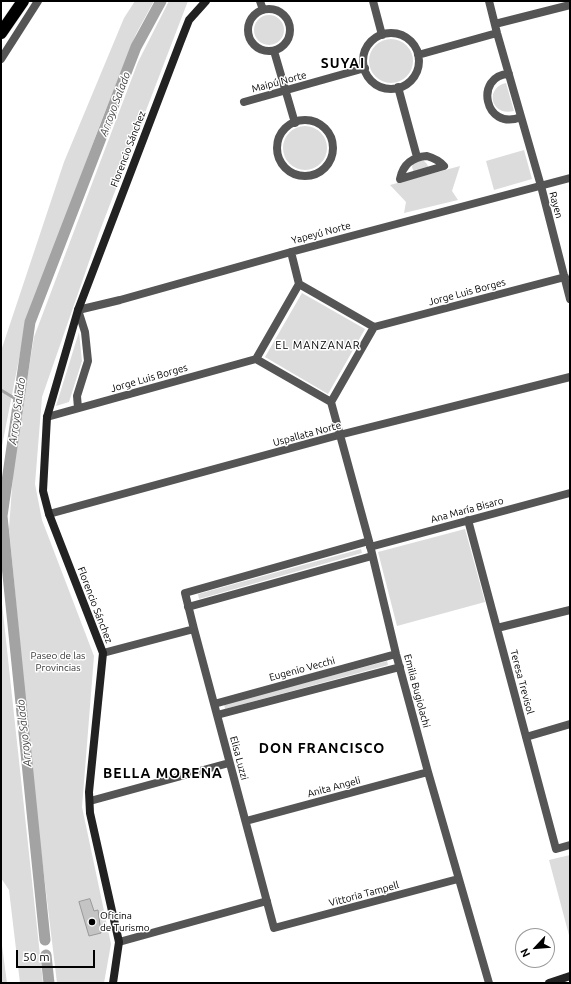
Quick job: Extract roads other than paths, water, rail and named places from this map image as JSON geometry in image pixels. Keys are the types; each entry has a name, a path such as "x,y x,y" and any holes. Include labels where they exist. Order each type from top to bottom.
{"highway":[{"path":"1,20 13,1"},
{"path":"1,33 23,1"}],"street":[{"path":"1,59 38,1"},
{"name":"Florencio Sánchez","path":"113,983 120,942 90,813 89,792 103,653 49,514 44,491 47,417 78,310 189,20 206,1"},
{"path":"260,1 263,10"},
{"path":"373,1 382,35"},
{"name":"Rayen","path":"489,1 508,74 541,186 570,299"},
{"path":"418,55 570,3"},
{"path":"268,9 281,12 286,17 291,30 286,43 282,48 274,51 261,50 255,46 248,34 248,26 251,20 255,14 263,10 268,9"},
{"path":"388,33 397,33 406,37 413,43 418,55 418,69 414,77 407,83 398,87 381,87 368,75 365,68 364,57 366,48 372,41 388,33"},
{"path":"274,51 295,123"},
{"name":"Maipú Norte","path":"244,102 365,68"},
{"path":"508,74 498,77 492,82 488,89 488,103 491,110 503,119 510,120 521,117"},
{"path":"398,87 417,157"},
{"path":"308,121 316,123 323,127 332,141 332,154 328,165 313,175 304,176 287,170 281,162 278,154 280,136 286,129 295,123 308,121"},
{"path":"427,156 434,158 444,166 400,179 406,164 417,157 427,156"},
{"name":"Yapeyú Norte","path":"78,310 120,300 291,252 570,178"},
{"path":"291,252 300,284 374,327 331,402 256,359 300,284"},
{"name":"Jorge Luis Borges","path":"374,327 564,277"},
{"path":"78,310 85,332 88,361 77,396 78,408"},
{"name":"Jorge Luis Borges","path":"47,417 256,359"},
{"name":"Uspallata Norte","path":"49,514 339,435 570,377"},
{"name":"Emilia Bugiolachi","path":"331,402 370,544 396,654 428,772 489,983"},
{"name":"Ana María Bisaro","path":"185,592 570,493"},
{"name":"Teresa Trevisol","path":"468,520 556,849 570,845"},
{"path":"188,606 372,556"},
{"name":"Elisa Luzzi","path":"185,592 229,763 274,928"},
{"path":"498,628 570,610"},
{"path":"103,653 194,629"},
{"name":"Eugenio Vecchi","path":"214,704 396,654"},
{"path":"217,715 400,667"},
{"path":"526,737 570,724"},
{"path":"90,801 229,763"},
{"name":"Anita Angeli","path":"246,821 428,772"},
{"name":"Vittoria Tampell","path":"274,928 458,879"},
{"path":"120,942 267,901"},
{"path":"549,983 570,976"}],"waterway":[{"name":"Arroyo Salado","path":"45,940 2,516 30,322 136,47 161,1"},
{"path":"1,390 19,401"},
{"name":"Arroyo Salado","path":"46,955 49,983"}],"place":[{"name":"Oficina de Turismo","path":"92,922"}],"district":[{"name":"SUYAI","path":"343,63"},
{"name":"EL MANZANAR","path":"318,345"},
{"name":"DON FRANCISCO","path":"322,748"},
{"name":"BELLA MORENA","path":"163,773"}],"park label":[{"name":"Paseo de las Provincias","path":"58,662"}]}
